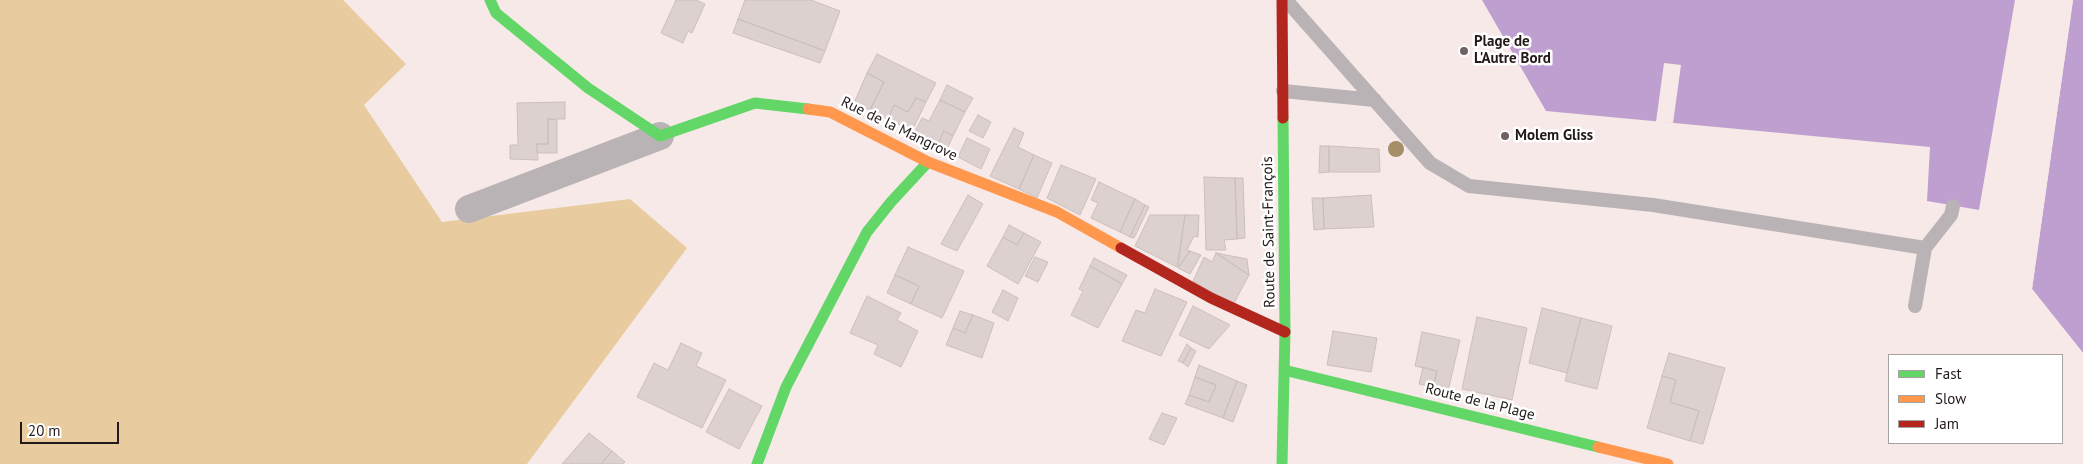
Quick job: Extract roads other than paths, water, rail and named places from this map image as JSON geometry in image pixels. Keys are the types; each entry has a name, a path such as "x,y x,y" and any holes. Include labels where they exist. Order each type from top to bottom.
{"street":[{"path":"490,0 496,13 588,88 660,136"},
{"name":"Route de Saint-François","path":"1282,0 1285,332 1282,464"},
{"name":"Rue de la Mangrove","path":"660,136 754,103 830,112 928,162 1057,212 1211,298 1285,332"},
{"path":"469,209 660,136"},
{"path":"757,464 786,387 867,232 891,202 928,162"},
{"name":"Route de la Plage","path":"1284,370 1668,464"}],"lane":[{"path":"1286,0 1430,163 1469,186 1653,205 1925,248"},
{"path":"1283,91 1375,100"},
{"path":"1916,306 1925,248 1951,215 1953,206"}],"place":[{"name":"Plage de L'Autre Bord","path":"1464,51"},
{"name":"Molem Gliss","path":"1505,136"}]}
